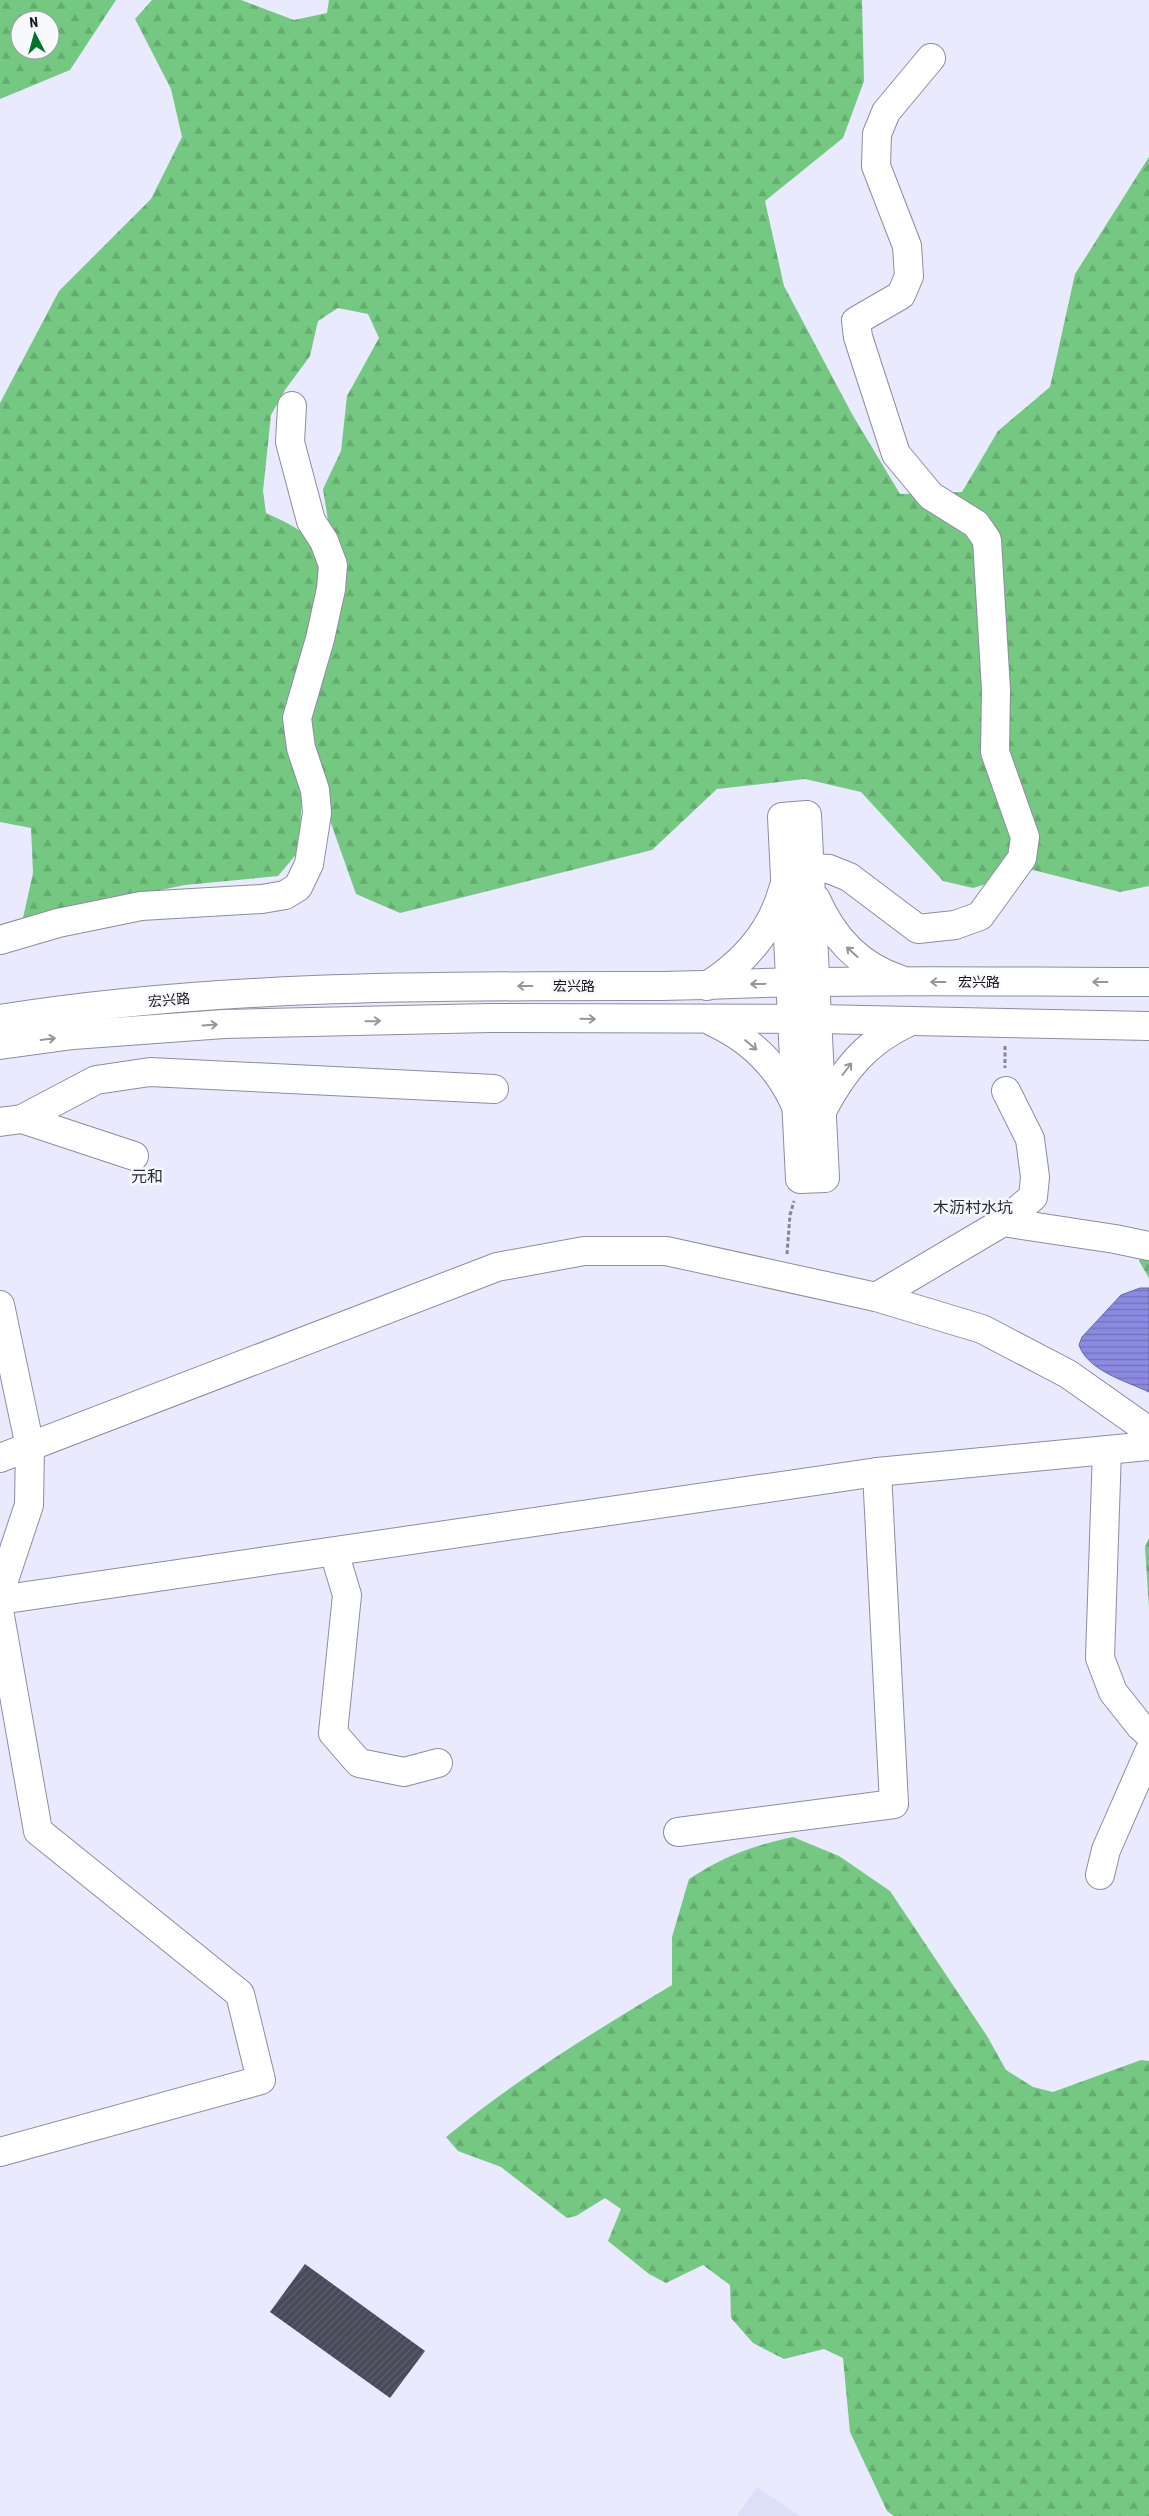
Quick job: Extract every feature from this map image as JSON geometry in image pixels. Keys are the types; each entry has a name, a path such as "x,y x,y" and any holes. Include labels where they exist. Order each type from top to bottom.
{"street":[{"path":"707,986 737,964 762,936 777,907 802,874 829,869 849,877 918,930 955,925 980,916 1022,858 1025,837 995,752 996,690 987,540 976,524 931,496 896,454 858,337 856,321 901,295 909,276 907,246 876,166 877,134 886,112 931,58"},
{"path":"0,940 58,923 142,906 262,899 286,895 298,887 309,864 317,813 315,790 302,748 297,718 320,640 331,589 333,565 324,542 311,521 290,442 292,406"},
{"path":"802,874 822,913 841,941 872,967 910,982"},
{"path":"800,1179 825,1178 810,1111 805,1020 802,874"},
{"name":"宏兴路","path":"0,1019 67,1008 220,995 453,986 1149,982"},
{"name":"宏兴路","path":"0,1045 73,1035 224,1024 490,1018 805,1020 1149,1026"},
{"path":"709,1020 733,1032 760,1053 810,1111"},
{"path":"810,1111 852,1062 878,1038 908,1022"},
{"path":"11,1120 96,1080 150,1072 494,1089"},
{"path":"876,1297 1002,1222 1033,1197 1035,1177 1030,1138 1006,1091"},
{"path":"11,1120 134,1156"},
{"path":"1002,1222 1149,1246"},
{"path":"0,1458 497,1267 584,1251 666,1251 876,1297 982,1329 1068,1374 1149,1431"},
{"path":"0,1305 30,1448 29,1505 0,1592"},
{"path":"0,1600 877,1472 1149,1446"},
{"path":"1107,1450 1100,1658 1113,1692 1140,1726 1149,1734"},
{"path":"678,1832 894,1804 877,1472"},
{"path":"334,1552 347,1594 333,1733 359,1763 404,1772 438,1762"},
{"path":"0,1616 38,1831 240,1994 261,2080 0,2152"},
{"path":"1100,1875 1106,1850 1149,1752"}],"path":[{"path":"1004,1024 1006,1091"},
{"path":"790,1278 786,1246 790,1215 800,1179"}],"shaded area":[{"path":"1140,1288 1149,1288 1149,1392 1109,1374 1090,1362 1079,1345 1082,1337 1121,1295"},
{"path":"757,2487 800,2516 737,2516"}],"green space":[{"path":"0,0 116,0 70,70 0,99"},
{"path":"152,0 241,0 294,20 327,13 329,0 862,0 864,81 843,138 765,201 784,286 852,414 900,494 962,492 998,431 1050,387 1075,274 1149,157 1149,886 1120,892 1033,870 973,888 943,881 861,792 805,779 717,789 652,850 400,913 356,894 327,812 326,781 311,734 330,533 323,489 341,451 347,396 379,338 368,314 338,308 318,321 310,356 285,390 271,415 263,491 266,513 294,527 309,540 317,559 322,590 294,767 302,796 299,851 278,876 185,885 23,918 33,873 31,828 0,822 0,403 59,291 151,199 182,137 171,89 135,19"},
{"path":"1145,1238 1149,1239 1149,1278 1139,1261"},
{"path":"1149,1538 1149,1608 1145,1547"},
{"path":"793,1837 839,1856 890,1891 987,2036 1006,2070 1033,2087 1053,2092 1141,2060 1149,2061 1149,2516 894,2516 887,2511 850,2432 843,2358 824,2349 784,2359 753,2343 731,2318 730,2285 703,2265 666,2283 649,2274 608,2241 621,2209 605,2198 576,2216 567,2218 501,2167 458,2151 446,2137 528,2076 585,2038 672,1985 672,1937 689,1879 714,1864 739,1853 764,1844"}],"building":[{"path":"305,2264 425,2351 390,2398 270,2312"}],"district":[{"name":"元和","path":"147,1176"},
{"name":"木沥村水坑","path":"973,1207"}]}
